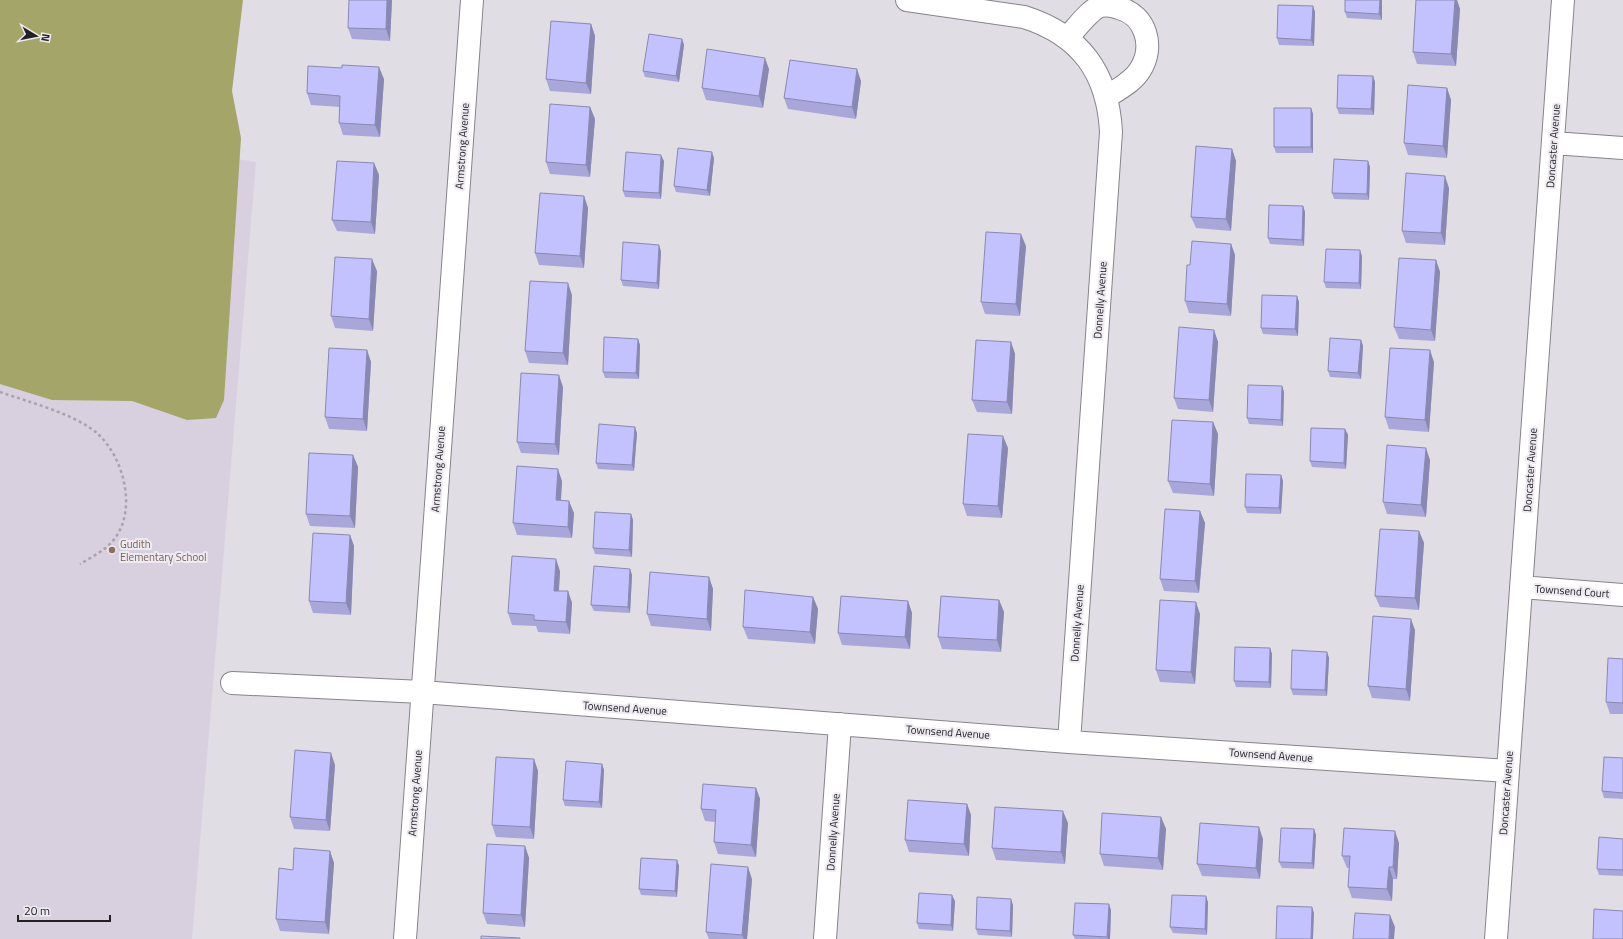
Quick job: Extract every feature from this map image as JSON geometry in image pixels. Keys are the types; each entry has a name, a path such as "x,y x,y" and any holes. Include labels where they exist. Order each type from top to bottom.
{"street":[{"name":"Armstrong Avenue","path":"405,939 472,0"},
{"name":"Donnelly Avenue","path":"907,0 1024,17 1041,22 1068,38 1090,61 1107,97 1110,112 1111,132 1069,742"},
{"name":"Doncaster Avenue","path":"1496,939 1563,0"},
{"path":"1068,38 1091,13 1100,6 1125,9 1137,17 1141,22 1147,38 1145,60 1140,71 1133,79 1107,97"},
{"path":"1553,143 1623,148"},
{"name":"Townsend Court","path":"1521,587 1623,595"},
{"name":"Townsend Avenue","path":"232,683 422,692 1069,742 1508,771"},
{"name":"Donnelly Avenue","path":"825,939 840,724"}],"path":[{"path":"0,392 67,416 98,434 118,459 128,494 122,525 111,543 80,564"}],"shaded area":[{"name":"Gudith Elementary School","path":"0,121 256,162 192,939 0,939"}],"green space":[{"path":"0,0 243,0 232,91 241,138 224,400 216,418 187,420 132,401 52,400 0,384"}],"building":[{"path":"349,0 387,0 386,29 348,28"},
{"path":"1345,0 1380,0 1379,14 1345,12"},
{"path":"1416,0 1455,0 1451,54 1413,52"},
{"path":"1278,5 1313,6 1311,40 1277,38"},
{"path":"551,21 591,24 586,83 546,79"},
{"path":"649,34 682,39 676,76 643,71"},
{"path":"707,49 765,58 759,96 702,88"},
{"path":"790,60 857,69 852,107 784,98"},
{"path":"342,65 379,67 375,125 339,123 340,96 307,93 308,66 342,68"},
{"path":"1338,75 1373,76 1371,109 1337,108"},
{"path":"1408,85 1447,88 1443,146 1404,143"},
{"path":"550,104 590,107 586,165 546,162"},
{"path":"1274,108 1311,108 1311,147 1274,147"},
{"path":"1196,146 1232,149 1226,219 1191,217"},
{"path":"678,148 712,152 707,190 674,186"},
{"path":"626,152 661,155 659,193 623,191"},
{"path":"1334,159 1368,161 1367,194 1332,193"},
{"path":"337,161 374,163 371,222 332,220"},
{"path":"1406,173 1445,176 1441,233 1402,231"},
{"path":"540,193 584,196 580,256 535,253"},
{"path":"1269,205 1303,206 1302,240 1268,238"},
{"path":"986,232 1021,234 1016,304 981,302"},
{"path":"1192,241 1231,244 1227,304 1185,301 1187,265 1190,265"},
{"path":"623,242 659,245 657,283 621,280"},
{"path":"1326,249 1360,250 1359,283 1324,282"},
{"path":"335,257 372,259 369,319 331,316"},
{"path":"1399,258 1436,260 1431,330 1394,327"},
{"path":"530,281 568,283 563,353 525,351"},
{"path":"1262,295 1297,296 1295,329 1261,328"},
{"path":"1179,327 1214,330 1209,400 1174,398"},
{"path":"604,337 638,339 636,373 603,372"},
{"path":"1330,338 1361,340 1358,373 1328,371"},
{"path":"976,340 1011,342 1007,402 972,400"},
{"path":"329,348 367,350 363,419 325,417"},
{"path":"1390,348 1430,350 1425,420 1385,417"},
{"path":"521,373 559,375 555,444 517,442"},
{"path":"1248,385 1282,386 1281,420 1247,418"},
{"path":"1172,420 1213,422 1210,484 1168,481"},
{"path":"599,424 635,427 632,465 596,463"},
{"path":"1311,428 1345,429 1344,463 1310,461"},
{"path":"968,434 1003,436 998,506 963,504"},
{"path":"1387,445 1426,448 1421,505 1383,502"},
{"path":"309,453 353,455 350,516 306,514"},
{"path":"517,466 558,469 556,500 569,501 568,527 513,523"},
{"path":"1246,474 1281,475 1279,508 1245,507"},
{"path":"1165,509 1200,511 1195,581 1160,579"},
{"path":"595,512 631,514 629,550 593,548"},
{"path":"1380,529 1419,531 1415,598 1375,596"},
{"path":"313,533 350,535 346,603 309,601"},
{"path":"512,556 556,559 554,591 568,591 566,622 534,620 534,615 508,613"},
{"path":"594,566 630,569 628,607 591,605"},
{"path":"650,572 709,577 707,619 647,614"},
{"path":"745,590 813,597 810,632 743,627"},
{"path":"841,596 908,601 905,637 838,633"},
{"path":"941,596 999,600 997,640 938,637"},
{"path":"1160,600 1196,602 1191,672 1156,670"},
{"path":"1373,616 1411,619 1406,689 1368,686"},
{"path":"1235,647 1270,648 1269,682 1234,681"},
{"path":"1292,650 1327,652 1325,690 1291,689"},
{"path":"1608,658 1623,659 1623,703 1606,702"},
{"path":"295,750 331,753 326,820 290,817"},
{"path":"496,757 534,759 530,827 492,825"},
{"path":"1604,757 1623,758 1623,793 1602,791"},
{"path":"566,761 602,764 599,802 563,800"},
{"path":"703,784 756,788 751,845 714,842 716,810 701,809"},
{"path":"908,800 967,804 964,844 905,840"},
{"path":"995,807 1063,811 1061,852 992,848"},
{"path":"1102,813 1161,817 1158,858 1100,854"},
{"path":"1200,823 1259,827 1256,868 1197,864"},
{"path":"1281,828 1314,829 1312,863 1279,862"},
{"path":"1344,828 1395,831 1393,867 1389,867 1387,889 1348,887 1350,856 1342,856"},
{"path":"1599,837 1623,839 1623,870 1597,869"},
{"path":"487,844 525,846 521,915 483,913"},
{"path":"294,848 330,851 325,922 276,919 279,868 293,870"},
{"path":"641,858 677,860 675,891 639,889"},
{"path":"711,864 748,867 742,935 706,932"},
{"path":"919,893 952,895 951,925 917,923"},
{"path":"1172,895 1206,896 1205,929 1170,927"},
{"path":"977,897 1011,899 1010,931 976,929"},
{"path":"1075,903 1109,904 1107,937 1073,935"},
{"path":"1277,906 1312,907 1311,939 1276,939"},
{"path":"1594,909 1623,911 1623,939 1593,939"},
{"path":"1355,913 1390,915 1389,939 1353,939"},
{"path":"481,936 520,938 520,939 481,939"}],"place":[{"name":"Gudith Elementary School","path":"112,550"}]}
